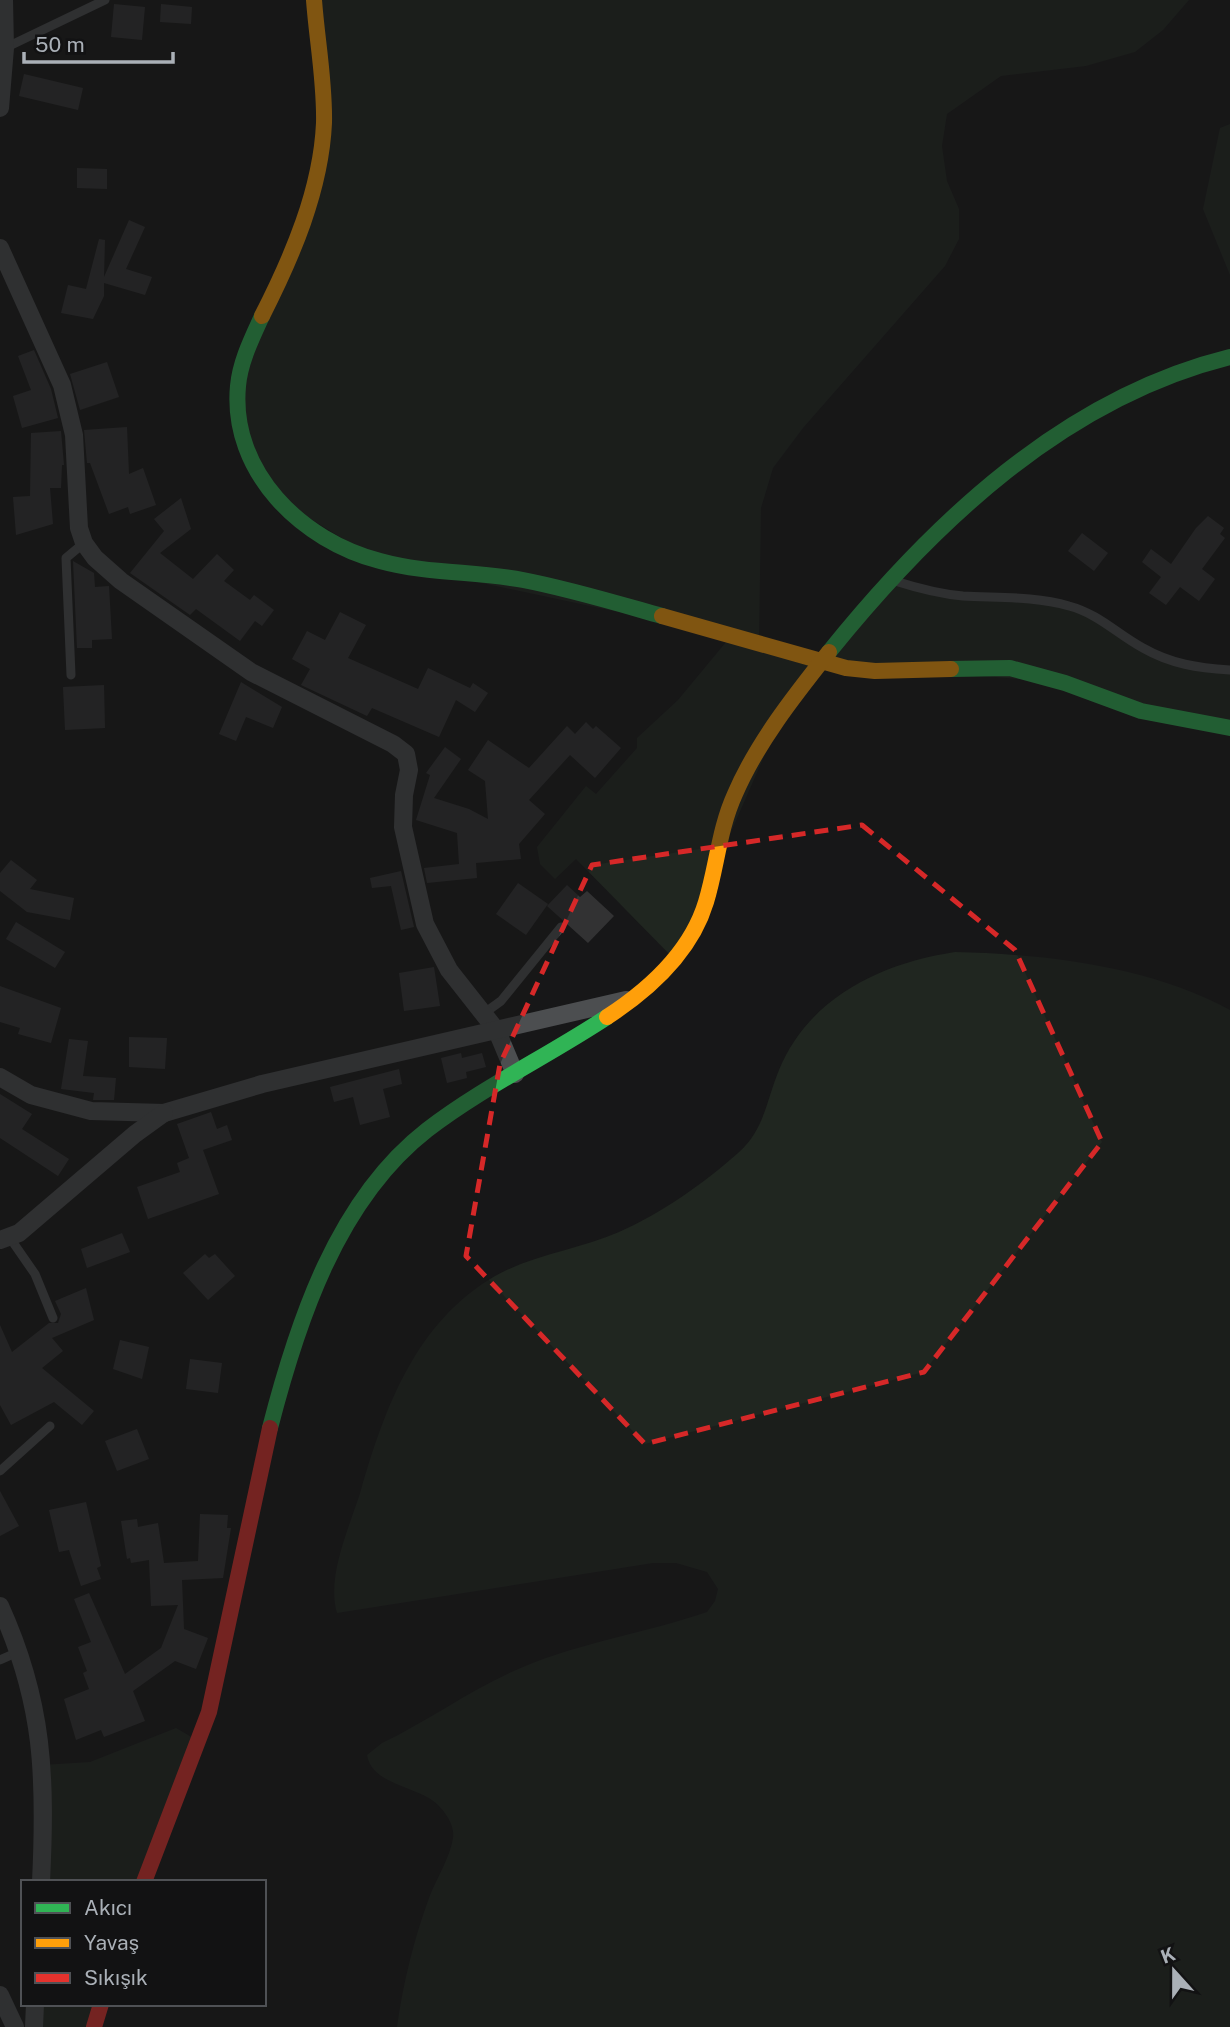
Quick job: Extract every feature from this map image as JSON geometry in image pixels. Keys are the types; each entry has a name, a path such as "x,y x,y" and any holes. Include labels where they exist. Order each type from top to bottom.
{"street":[{"path":"0,108 5,48 4,0"},
{"path":"314,0 324,120 318,167 287,263 248,349 238,384 238,426 246,454 260,479 298,518 331,540 379,561 412,568 443,569 538,583 821,662 875,671 1010,667 1065,683 1141,711 1229,727"},
{"path":"0,248 62,385 74,435 79,528 84,543 95,558 121,581 251,672 393,744 406,754 409,770 404,795 403,827 425,924 449,971 497,1031 515,1073"},
{"path":"145,1880 200,1742 214,1696 267,1438 286,1374 323,1275 347,1227 387,1168 423,1132 515,1073 566,1046 636,997 675,960 696,932 705,914 720,831 733,796 783,713 821,662 922,543 1007,468 1057,434 1156,383 1206,362 1230,357"},
{"path":"0,1077 31,1095 80,1109 123,1114 164,1113 262,1084 636,997"},
{"path":"5,1239 45,1212 135,1134 164,1113"},
{"path":"0,1606 37,1712 42,1765 41,1880"},
{"path":"0,1995 15,2027"},
{"path":"34,2027 35,2006"},
{"path":"94,2027 100,2006"}],"lane":[{"path":"5,48 105,0"},
{"path":"71,675 66,558 84,543"},
{"path":"890,579 961,596 1011,597 1068,605 1104,620 1141,648 1164,659 1184,666 1230,670"},
{"path":"483,1014 501,1001 561,927"},
{"path":"5,1239 35,1274 53,1318"},
{"path":"0,1471 50,1426"},
{"path":"0,1660 18,1652"}],"highlighted area":[{"path":"862,825 1015,950 1102,1142 924,1372 645,1444 466,1256 500,1064 592,865"}],"shaded area":[{"path":"314,0 1189,0 1163,30 1135,52 1086,66 1001,76 947,114 942,146 947,181 959,209 959,239 945,266 803,428 773,468 761,508 759,643 821,662 783,713 675,960 576,859 555,879 540,864 537,847 586,786 596,794 637,748 637,738 678,700 731,636 379,561 275,497 236,407 318,167"},
{"path":"1230,124 1230,275 1203,209 1220,128"},
{"path":"890,579 919,589 1068,605 1164,659 1230,670 1230,727 1065,683 821,662"},
{"path":"955,952 1025,956 1096,965 1166,983 1230,1010 1230,2027 397,2027 414,1945 429,1898 449,1853 453,1829 438,1805 378,1773 367,1755 382,1743 487,1684 523,1667 568,1651 707,1612 715,1601 718,1589 707,1572 676,1563 653,1563 337,1613 335,1583 341,1551 381,1428 407,1369 444,1317 468,1295 495,1276 524,1263 604,1238 651,1216 711,1176 738,1153 754,1134 764,1114 779,1070 792,1044 809,1022 829,1003 875,975 928,957"},
{"path":"176,1728 200,1742 145,1880 41,1880 42,1765 90,1762"},
{"path":"35,2006 100,2006 94,2027 34,2027"}],"building":[{"path":"114,4 145,7 142,40 111,37"},
{"path":"161,4 192,7 191,24 160,22"},
{"path":"24,74 83,88 78,110 19,96"},
{"path":"77,168 107,169 107,189 77,188"},
{"path":"129,220 145,227 126,269 152,277 145,295 104,283 104,296 93,319 61,313 68,285 86,289 99,239 105,240 104,277"},
{"path":"34,350 51,389 58,418 22,428 13,396 31,390 18,356"},
{"path":"107,362 119,397 80,410 70,374"},
{"path":"127,427 129,474 143,468 156,505 130,514 128,507 109,514 90,463 87,463 84,430"},
{"path":"61,431 64,465 61,488 50,488 53,524 16,535 13,497 30,496 31,433"},
{"path":"181,498 191,529 160,553 193,579 217,554 234,570 224,581 250,600 254,595 274,610 262,626 255,621 240,641 196,609 190,615 130,573 164,531 154,519"},
{"path":"1208,516 1224,528 1220,534 1225,538 1202,569 1215,579 1199,601 1180,587 1166,605 1149,593 1161,577 1142,562 1151,549 1171,564 1196,528"},
{"path":"1082,533 1108,553 1094,571 1068,551"},
{"path":"73,561 94,573 95,587 109,586 112,639 92,640 92,648 77,648"},
{"path":"340,612 366,625 348,658 418,689 428,668 470,688 473,683 488,693 475,712 456,700 439,737 372,708 367,716 301,685 310,669 292,659 307,631 325,640"},
{"path":"241,682 282,707 273,728 246,717 236,741 219,734"},
{"path":"104,685 105,728 65,730 63,687"},
{"path":"586,722 593,729 596,726 621,748 595,778 570,755 529,800 545,814 519,844 521,859 476,863 477,878 427,883 424,868 459,864 457,833 416,820 430,775 426,773 445,747 461,759 434,798 469,809 488,819 485,781 468,770 488,740 529,768 567,726 575,734"},
{"path":"11,860 37,880 30,889 74,898 70,920 27,912 0,891 0,873"},
{"path":"401,871 414,927 401,930 391,886 372,888 370,878"},
{"path":"518,883 548,904 526,935 496,914"},
{"path":"567,885 580,897 587,891 614,916 588,943 547,906"},
{"path":"16,922 65,952 55,968 6,939"},
{"path":"434,967 440,1006 404,1011 399,973"},
{"path":"0,986 61,1008 51,1043 18,1034 20,1028 0,1022"},
{"path":"129,1037 167,1038 165,1069 129,1067"},
{"path":"69,1039 88,1041 83,1076 116,1078 114,1100 93,1100 94,1093 61,1089"},
{"path":"461,1053 462,1058 482,1053 486,1067 466,1072 467,1078 447,1083 441,1058"},
{"path":"399,1069 402,1084 383,1089 390,1117 360,1125 353,1097 334,1102 330,1087"},
{"path":"0,1094 32,1114 22,1129 69,1159 58,1176 0,1138"},
{"path":"211,1112 217,1129 227,1125 232,1140 203,1150 219,1194 148,1219 137,1187 180,1172 177,1163 189,1158 177,1124"},
{"path":"122,1233 130,1252 87,1268 81,1249"},
{"path":"205,1254 209,1258 215,1254 235,1276 208,1300 183,1273"},
{"path":"86,1288 94,1320 52,1338 63,1351 42,1368 94,1411 82,1425 54,1402 11,1425 0,1405 0,1325 12,1352 49,1323 58,1323 61,1314 55,1301"},
{"path":"120,1340 149,1347 142,1379 113,1369"},
{"path":"190,1359 222,1363 218,1393 186,1389"},
{"path":"137,1429 149,1459 117,1471 105,1441"},
{"path":"0,1491 19,1526 0,1536"},
{"path":"86,1502 101,1566 97,1568 101,1579 81,1586 69,1550 59,1552 49,1510"},
{"path":"200,1514 228,1515 227,1528 231,1528 223,1578 182,1580 184,1629 208,1638 196,1669 175,1661 133,1691 145,1721 104,1737 101,1730 76,1740 64,1699 89,1689 83,1673 87,1671 78,1647 91,1642 74,1599 89,1593 125,1674 161,1648 178,1605 151,1606 149,1560 131,1563 130,1558 127,1559 121,1521 137,1519 138,1527 158,1523 164,1563 198,1561"}],"traffic: fast":[{"path":"262,316 241,368 238,386 239,417 246,447 259,474 277,498 299,520 351,551 380,561 416,568 523,580 662,616"},
{"path":"829,652 912,557 1006,471 1058,434 1112,402 1169,376 1230,357"},
{"path":"951,669 1010,668 1065,683 1141,711 1230,728"},
{"path":"270,1428 293,1347 308,1306 345,1227 368,1191 396,1159 448,1114 607,1017"}],"traffic: slow":[{"path":"262,316 303,223 322,148 323,92 314,0"},
{"path":"662,616 846,668 875,671 951,669"},
{"path":"607,1017 667,968 690,937 706,902 725,821 744,775 777,720 829,652"}],"traffic: jam":[{"path":"145,1880 209,1712 270,1428"},
{"path":"94,2027 100,2006"}]}
